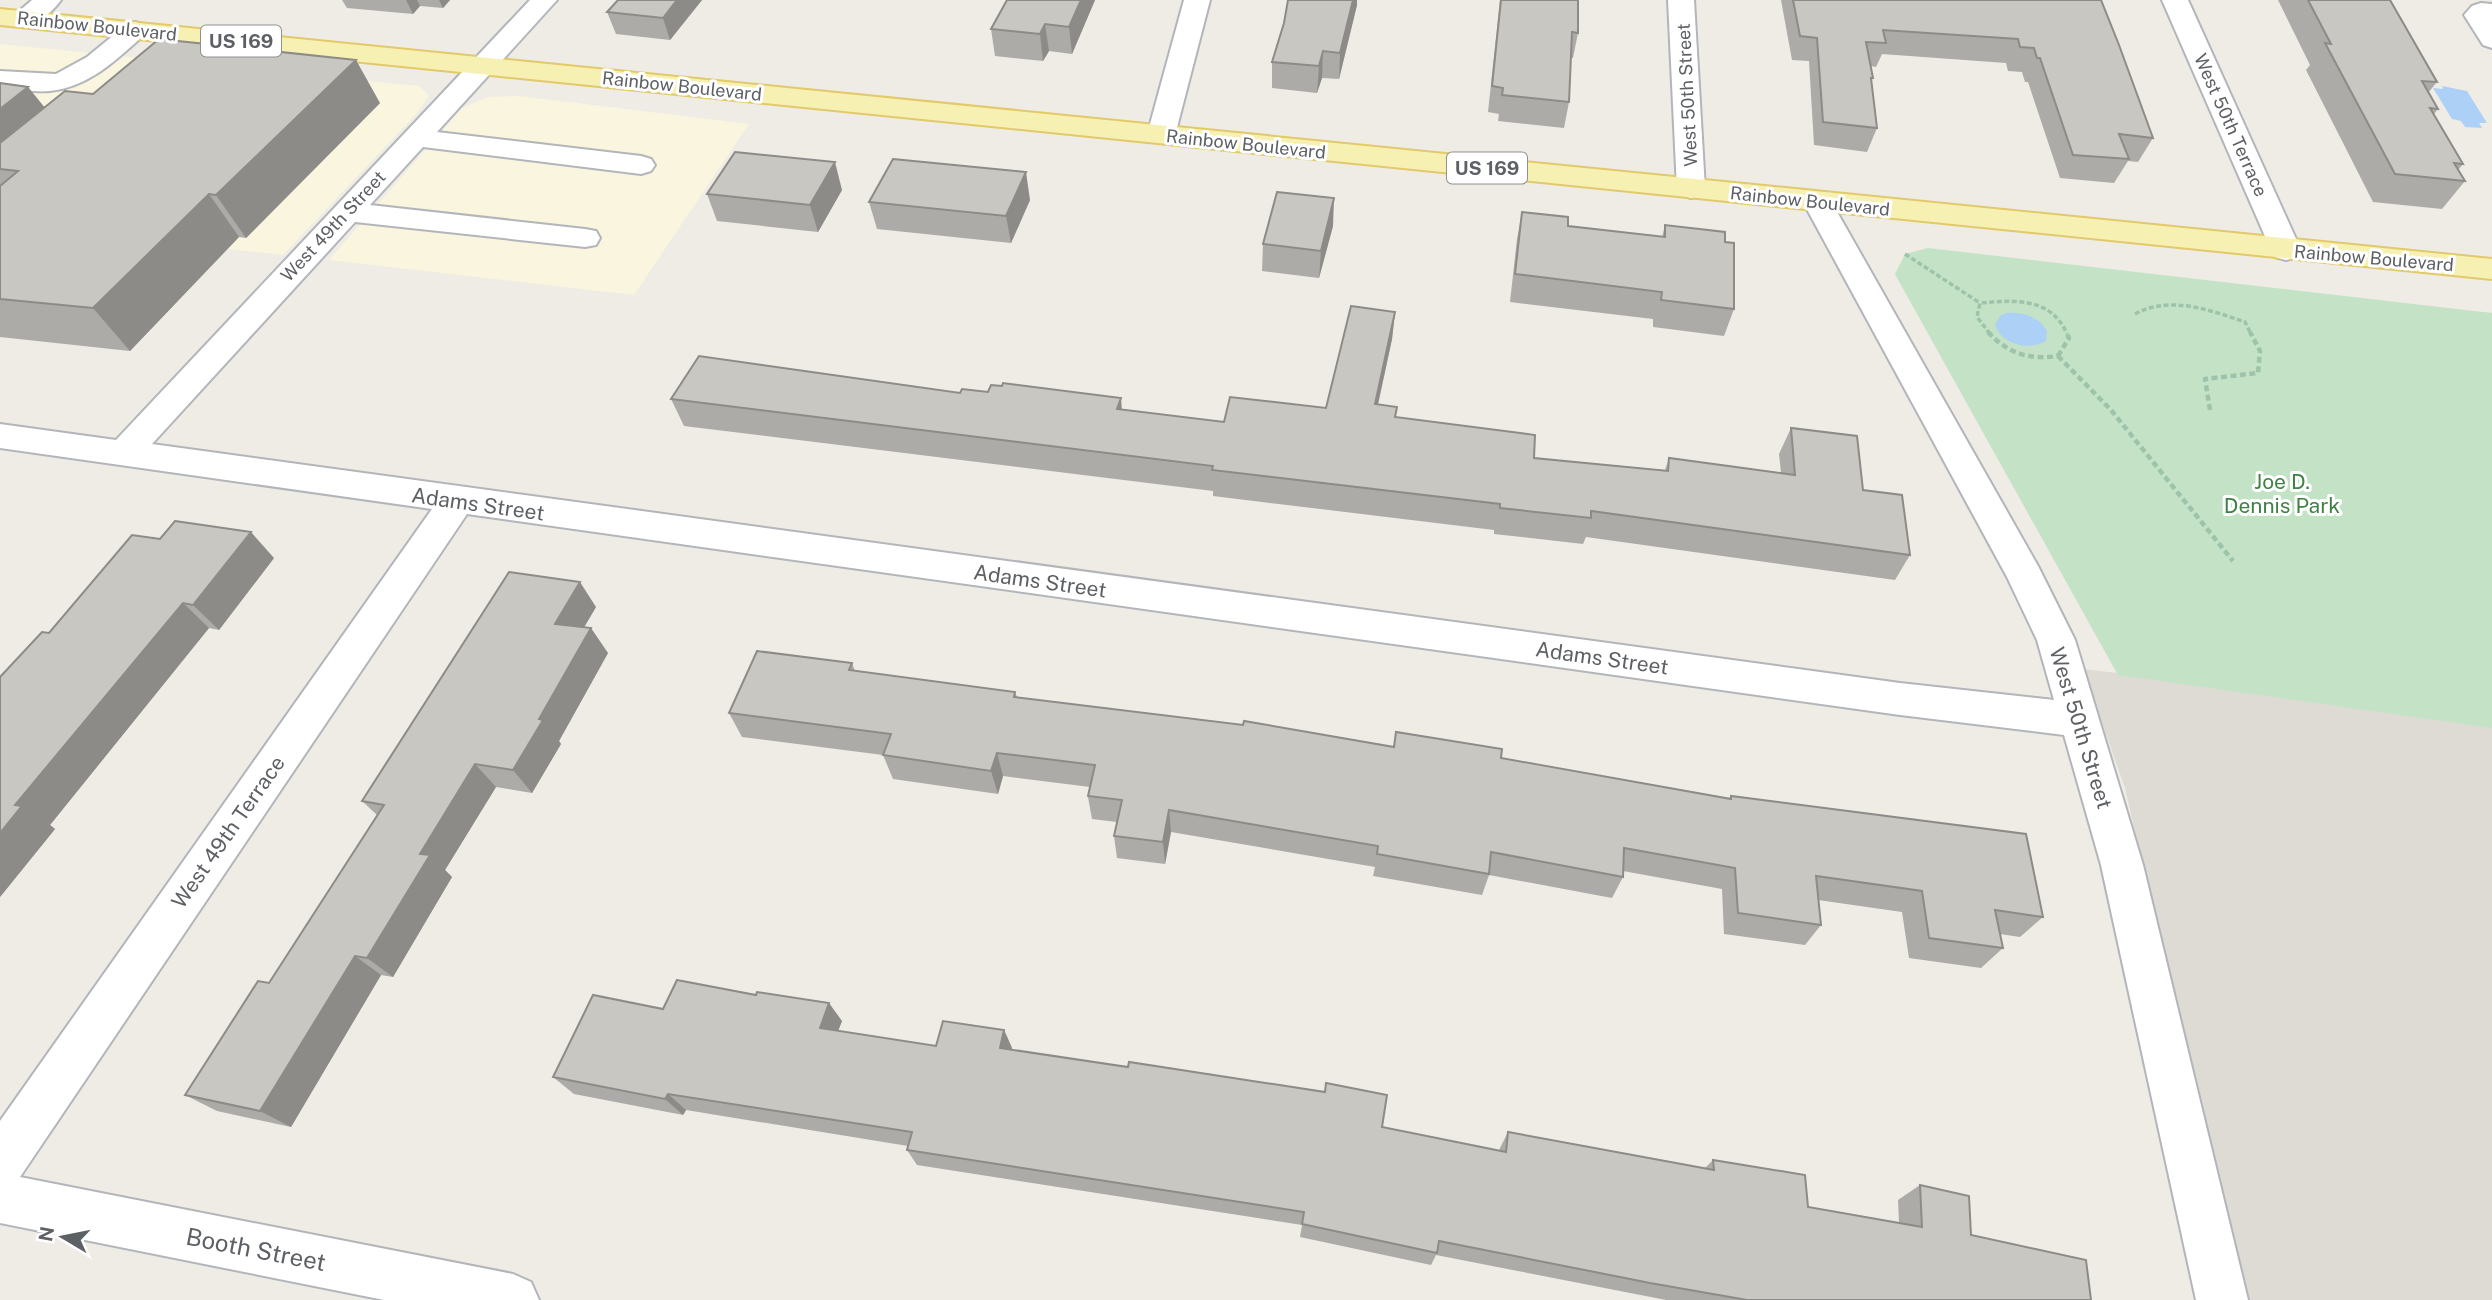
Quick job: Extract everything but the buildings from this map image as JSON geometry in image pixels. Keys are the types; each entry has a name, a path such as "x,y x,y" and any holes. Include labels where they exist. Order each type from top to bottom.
{"main road":[{"name":"Rainbow Boulevard","path":"11,18 2492,269"}],"street":[{"path":"11,18 48,0"},
{"name":"West 49th Street","path":"123,453 544,0"},
{"path":"1161,135 1175,72 1198,0"},
{"name":"West 50th Street","path":"1681,0 1691,189"},
{"name":"West 50th Terrace","path":"2175,0 2286,250"},
{"path":"2492,12 2481,11 2477,15 2492,40"},
{"path":"0,79 51,83 64,80 87,69 135,30"},
{"path":"169,58 194,36"},
{"path":"415,138 640,165"},
{"name":"West 50th Street","path":"1818,202 2025,576 2056,640 2122,865 2222,1300"},
{"path":"347,212 585,237"},
{"name":"Adams Street","path":"0,436 1886,697 2081,720"},
{"name":"West 49th Terrace","path":"0,1163 457,501"},
{"name":"Booth Street","path":"0,1198 513,1300"}],"path":[{"path":"1905,254 1980,303 2026,299 2046,308 2063,319 2068,338 2058,356 2040,360 2011,354 1988,334 1977,317 1980,303"},
{"path":"2135,314 2146,306 2204,307 2245,322 2260,351 2258,373 2205,379 2210,410"},
{"path":"2058,356 2111,410 2233,561"}],"shaded area":[{"path":"0,44 419,86 429,95 418,112 283,255 0,223"},
{"path":"519,96 749,124 634,295 329,260 462,108 488,97"},
{"path":"1895,274 2492,313 2492,1300 2243,1300 2125,788 2083,669 2117,673"}],"green space":[{"name":"Joe D. Dennis Park","path":"1928,248 2492,313 2492,728 2118,675 1895,274 1905,254"}],"water":[{"path":"2442,86 2467,91 2487,123 2479,123 2482,128 2465,127 2461,121 2452,119 2433,88 2443,89"},
{"path":"2006,313 2035,318 2047,331 2046,341 2024,346 2004,337 1995,325 2000,316"}]}
